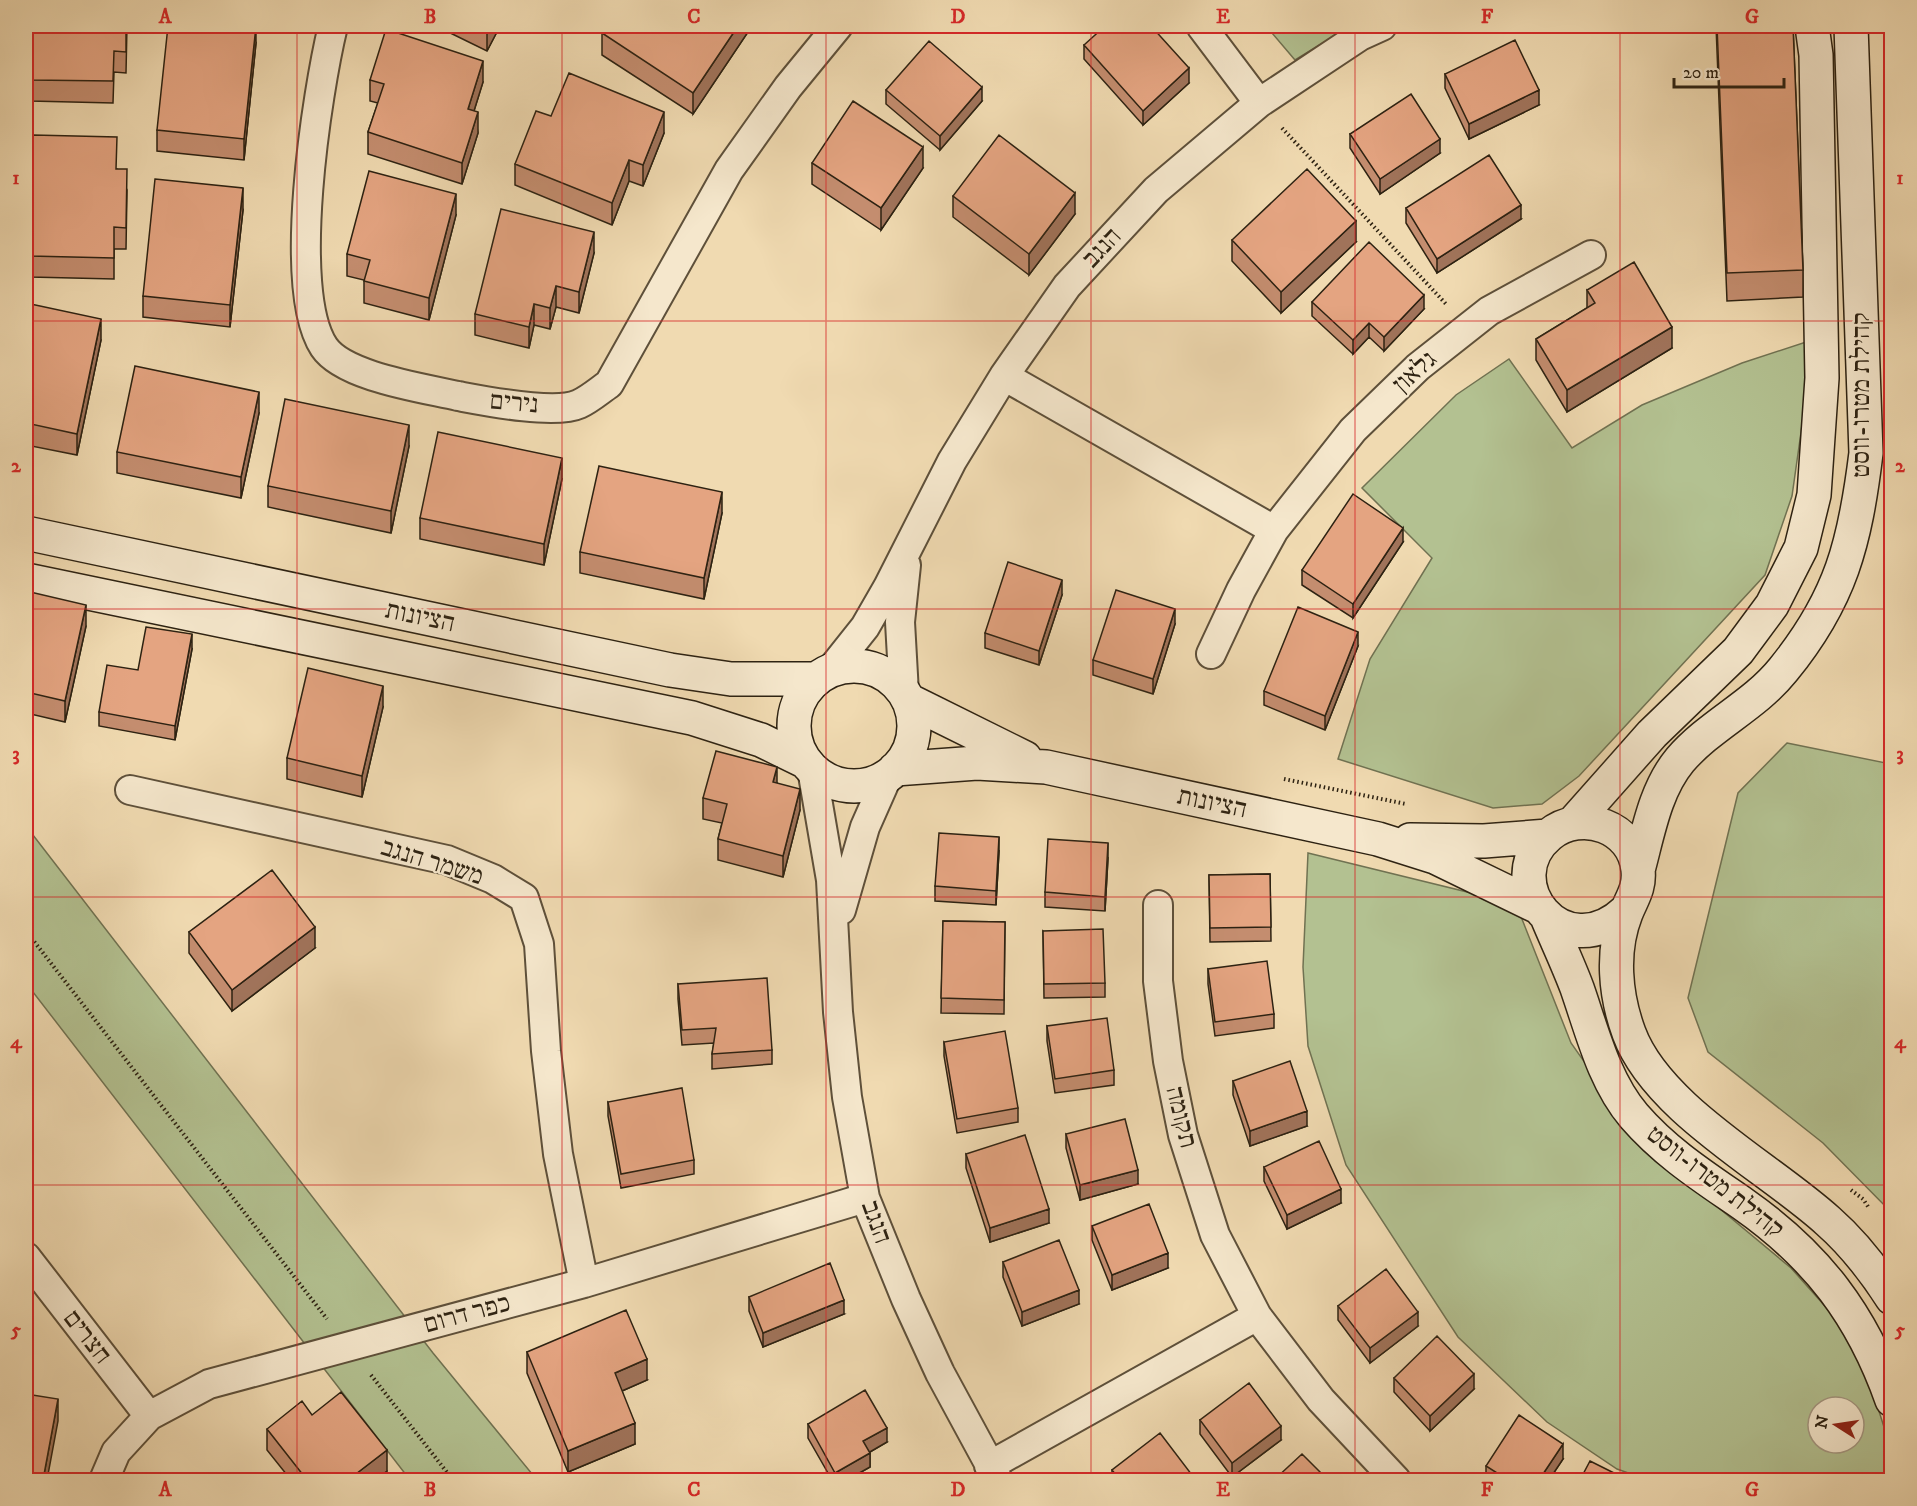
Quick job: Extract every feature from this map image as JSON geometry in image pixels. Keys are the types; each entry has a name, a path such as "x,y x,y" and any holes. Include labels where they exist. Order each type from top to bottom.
{"street":[{"name":"נירים","path":"333,26 324,63 311,158 306,264 309,310 324,348 357,372 498,404 541,407 578,405 609,384 729,171 788,87 838,26"},
{"path":"1201,26 1259,103"},
{"name":"הנגב","path":"823,675 865,627 908,549 952,461 1004,376 1067,286 1156,190 1259,103 1360,36 1382,26"},
{"name":"קהילת מטרו-ווסט","path":"1561,829 1652,734 1738,651 1772,604 1801,548 1814,495 1822,378 1816,55 1812,26"},
{"name":"קהילת מטרו-ווסט","path":"1638,870 1656,804 1680,760 1782,672 1817,624 1847,562 1859,513 1866,453 1851,26"},
{"name":"גלאון","path":"1211,654 1240,590 1274,530 1353,430 1418,367 1489,311 1591,255"},
{"path":"1004,376 1274,530"},
{"name":"הציונות","path":"26,533 670,670 731,679 823,675"},
{"name":"הנגב","path":"906,696 900,622 908,549"},
{"name":"הציונות","path":"26,580 693,718 761,740 809,765"},
{"path":"855,666 871,668 893,680 906,696 913,716 913,733 909,749 891,772 873,782 849,786 825,778 809,765 798,748 794,723 800,699 823,675 855,666"},
{"name":"הציונות","path":"906,696 980,738 1046,767"},
{"name":"הציונות","path":"891,772 977,763 1046,767 1378,839 1435,857 1543,912"},
{"name":"הנגב","path":"809,765 827,849 836,939 838,1012 847,1097 865,1198 915,1320 994,1473"},
{"name":"הנגב","path":"836,939 849,874 865,828 891,772"},
{"name":"משמר הנגב","path":"130,790 447,860 493,879 524,898 540,944 546,1051 558,1154 584,1283"},
{"path":"1604,825 1617,832 1628,842 1638,870 1638,885 1626,911 1606,927 1594,931 1569,929 1543,912 1530,883 1530,871 1538,847 1561,829 1604,825"},
{"name":"הציונות","path":"1378,839 1484,841 1561,829"},
{"name":"תקומה","path":"1158,905 1158,981 1168,1062 1183,1135 1215,1235 1257,1316 1321,1400 1396,1480"},
{"name":"קהילת מטרו-ווסט","path":"1626,911 1617,942 1617,975 1621,1006 1630,1035 1649,1067 1696,1118 1828,1221 1874,1269 1892,1298"},
{"name":"קהילת מטרו-ווסט","path":"1543,912 1577,989 1596,1045 1613,1083 1632,1114 1660,1145 1791,1242 1828,1281 1859,1324 1892,1400"},
{"name":"כפר דרום","path":"104,1480 116,1452 149,1416 209,1384 584,1283 865,1198"},
{"name":"חצרים","path":"26,1257 149,1416"},
{"path":"994,1473 1257,1316"}],"path":[{"path":"1259,103 1468,328"},
{"path":"26,931 453,1480"},
{"path":"1844,1185 1863,1199 1874,1217"}],"green space":[{"path":"1266,26 1351,26 1295,60"},
{"path":"1806,342 1806,397 1792,496 1765,575 1579,776 1542,804 1493,808 1338,759 1370,659 1432,558 1362,488 1456,395 1509,359 1572,448 1642,405 1742,363"},
{"path":"1787,743 1891,764 1891,1212 1823,1143 1708,1052 1688,998 1738,793"},
{"path":"26,826 433,1353 537,1480 410,1480 26,983"},
{"path":"1308,853 1516,904 1571,1043 1642,1144 1791,1268 1857,1342 1891,1449 1891,1480 1648,1480 1617,1469 1547,1422 1458,1337 1346,1165 1308,1046 1303,967"}],"building":[{"path":"26,26 126,26 126,52 114,51 113,81 30,80 30,47 26,47"},
{"path":"168,26 256,26 244,139 157,130"},
{"path":"608,26 738,26 693,93 602,33"},
{"path":"1105,26 1151,26 1189,68 1143,111 1084,45"},
{"path":"1717,26 1793,26 1803,270 1727,273"},
{"path":"386,29 483,61 468,109 478,112 462,163 368,132 384,84 370,80"},
{"path":"1515,40 1539,90 1469,124 1445,74"},
{"path":"929,41 982,87 940,136 886,90"},
{"path":"569,73 664,112 643,165 629,160 612,203 515,164 536,111 551,116"},
{"path":"1411,94 1440,139 1380,179 1350,134"},
{"path":"853,101 923,147 881,208 812,163"},
{"path":"33,135 117,137 116,169 127,169 126,228 114,227 114,258 30,256 31,223 26,223 26,167 32,169"},
{"path":"999,135 1075,193 1029,254 953,196"},
{"path":"1489,155 1521,205 1437,259 1406,208"},
{"path":"1307,169 1356,221 1281,292 1232,240"},
{"path":"369,171 456,194 429,298 364,281 370,260 347,254"},
{"path":"155,179 243,188 230,305 143,296"},
{"path":"501,209 594,232 579,292 556,286 550,308 534,304 529,327 475,314"},
{"path":"1369,242 1424,295 1384,337 1369,323 1353,340 1312,302"},
{"path":"1634,262 1672,327 1567,390 1536,339 1595,303 1587,290"},
{"path":"26,303 101,319 77,434 26,423"},
{"path":"135,366 259,392 241,477 117,452"},
{"path":"285,399 409,425 391,511 268,486"},
{"path":"438,432 562,458 544,544 420,518"},
{"path":"599,466 722,492 704,578 580,552"},
{"path":"1353,494 1403,528 1353,604 1302,570"},
{"path":"1008,562 1062,580 1039,651 985,633"},
{"path":"1116,590 1175,609 1153,679 1093,660"},
{"path":"26,591 86,605 65,701 26,692"},
{"path":"1298,607 1358,632 1325,716 1264,691"},
{"path":"146,627 192,634 175,726 99,712 107,665 138,670"},
{"path":"308,668 383,686 362,776 287,758"},
{"path":"716,751 777,767 773,782 800,789 783,856 718,839 727,804 703,798"},
{"path":"939,833 999,837 996,891 935,886"},
{"path":"1048,839 1108,843 1105,897 1045,892"},
{"path":"272,870 315,927 232,990 189,932"},
{"path":"1270,874 1271,927 1210,928 1209,875"},
{"path":"943,921 1005,922 1004,1000 941,998"},
{"path":"1103,929 1105,983 1044,984 1043,931"},
{"path":"1267,961 1274,1014 1215,1022 1208,969"},
{"path":"767,978 772,1050 712,1054 716,1028 682,1030 678,984"},
{"path":"1107,1018 1114,1070 1055,1079 1047,1026"},
{"path":"1005,1031 1018,1108 957,1119 944,1042"},
{"path":"1290,1061 1307,1111 1250,1131 1233,1081"},
{"path":"682,1088 694,1160 621,1174 608,1102"},
{"path":"1125,1119 1138,1170 1080,1185 1066,1134"},
{"path":"1025,1135 1049,1209 990,1228 966,1154"},
{"path":"1319,1141 1341,1189 1287,1215 1264,1167"},
{"path":"1149,1204 1168,1253 1112,1275 1092,1226"},
{"path":"1059,1240 1079,1290 1022,1312 1003,1262"},
{"path":"830,1263 844,1300 763,1333 749,1297"},
{"path":"1386,1269 1418,1312 1370,1348 1338,1306"},
{"path":"626,1310 647,1359 615,1373 635,1423 568,1451 527,1352"},
{"path":"1437,1336 1474,1374 1430,1416 1394,1378"},
{"path":"1249,1383 1281,1426 1232,1463 1200,1420"},
{"path":"865,1390 887,1428 863,1441 870,1453 835,1473 808,1424"},
{"path":"341,1392 387,1450 348,1480 307,1480 267,1429 302,1401 312,1415"},
{"path":"26,1394 58,1399 43,1480 26,1480"},
{"path":"1519,1415 1563,1444 1539,1480 1508,1480 1486,1466"},
{"path":"1160,1433 1192,1475 1185,1480 1120,1480 1112,1470"},
{"path":"1302,1454 1328,1480 1274,1480"},
{"path":"1590,1461 1628,1480 1580,1480"}]}
